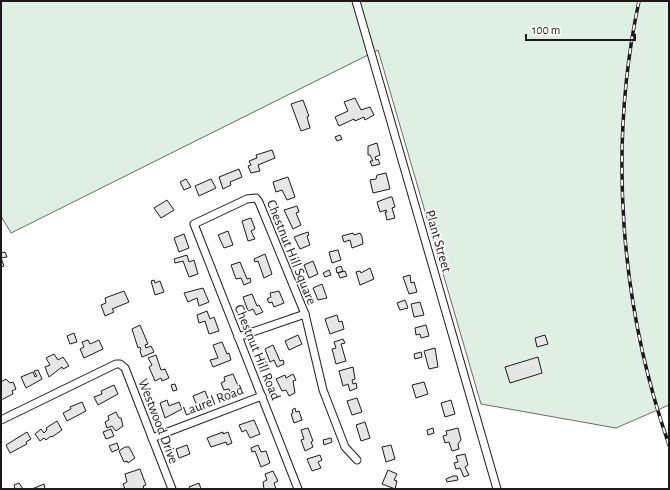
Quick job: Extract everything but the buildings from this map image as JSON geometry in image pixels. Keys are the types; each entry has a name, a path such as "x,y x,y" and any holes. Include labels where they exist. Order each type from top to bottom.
{"street":[{"name":"Plant Street","path":"356,1 497,489"},
{"name":"Chestnut Hill Square","path":"194,224 247,199 256,198 262,206 305,314 238,337"},
{"name":"Chestnut Hill Road","path":"194,224 298,489"},
{"path":"305,314 323,390 345,447 357,460"},
{"name":"Westwood Drive","path":"1,420 116,364 120,364 124,368 172,489"},
{"name":"Laurel Road","path":"152,438 262,396"}],"green space":[{"path":"1,1 669,1 669,405 616,428 481,404 378,50 11,233 1,216"}],"railway":[{"path":"639,1 629,56 624,112 622,168 624,225 630,281 639,337 652,391 669,445"}]}
